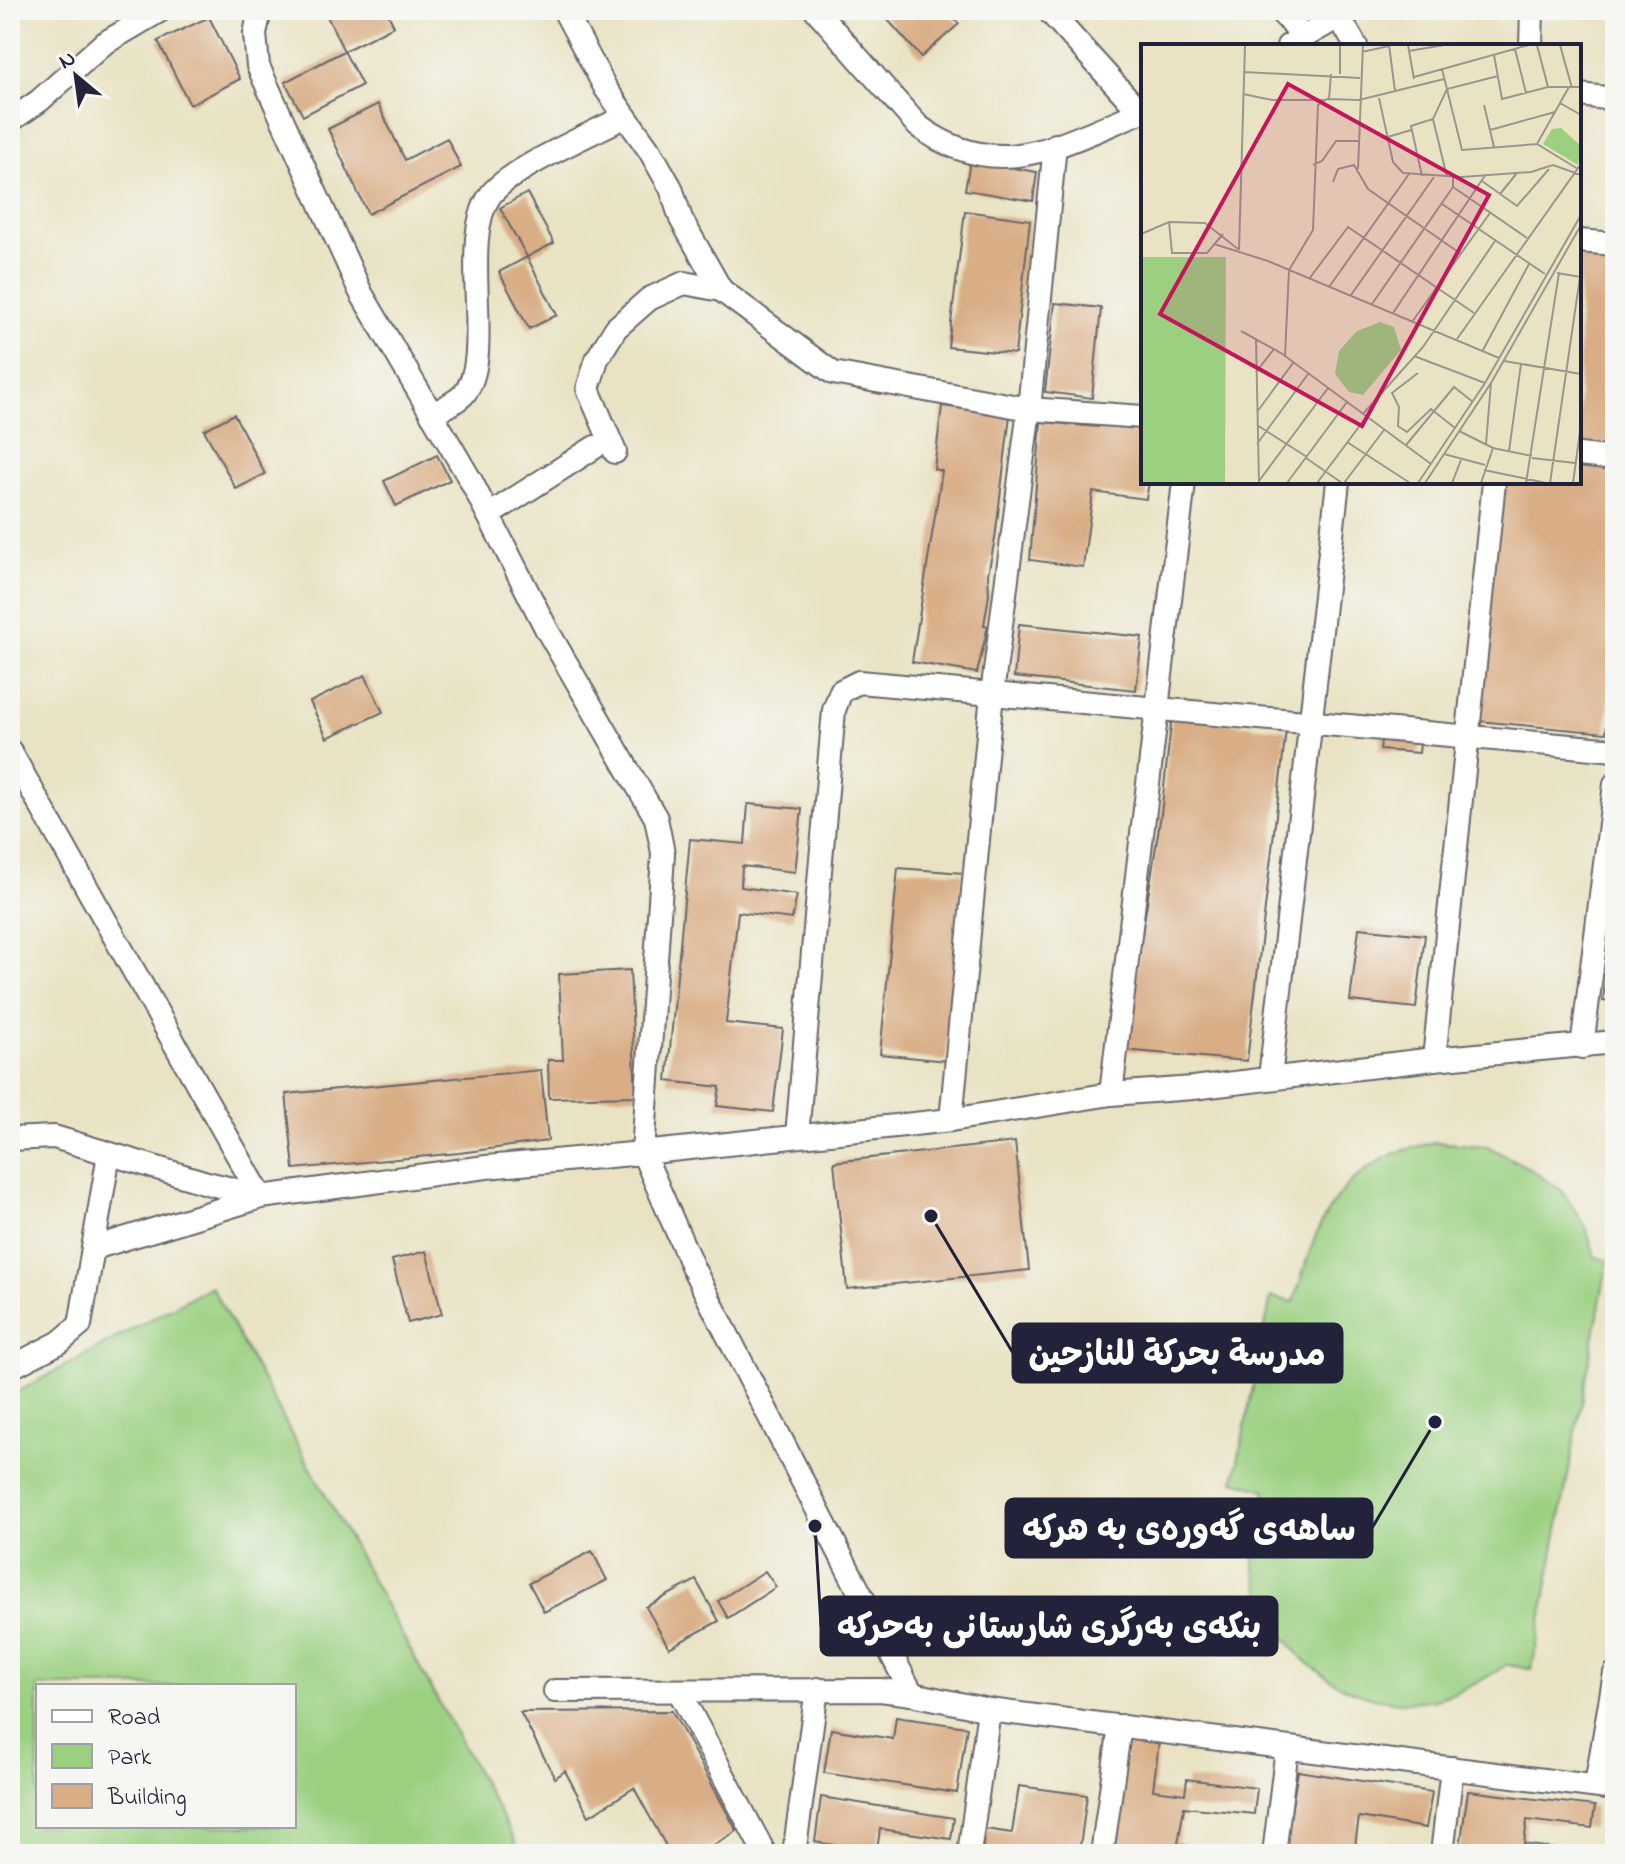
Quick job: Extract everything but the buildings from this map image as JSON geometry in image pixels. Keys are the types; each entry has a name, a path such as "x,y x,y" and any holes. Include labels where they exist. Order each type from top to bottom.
{"street":[{"path":"10,121 39,101 103,44 161,10"},
{"path":"260,10 255,34 258,66 361,293 489,515 547,630 648,801 660,835 662,871 643,1153 693,1268 912,1694"},
{"path":"564,10 590,61 671,188 681,219 721,290 833,373 1029,409 1141,417"},
{"path":"816,10 918,126 953,148 994,157 1036,153 1141,111"},
{"path":"1048,10 1141,110"},
{"path":"1279,10 1296,41 1345,13 1355,44"},
{"path":"1531,44 1532,10"},
{"path":"1581,95 1615,99"},
{"path":"432,415 464,394 475,366 478,220 492,193 519,172 624,117"},
{"path":"951,1120 992,694 1029,409 1055,145"},
{"path":"1581,241 1615,244"},
{"path":"489,515 605,450 588,389 597,359 616,328 649,299 684,283 721,290"},
{"path":"1581,455 1615,459"},
{"path":"1111,1094 1184,484"},
{"path":"1270,1078 1338,484"},
{"path":"1434,1059 1465,735 1494,484"},
{"path":"797,1136 834,710 841,691 859,682 1615,750"},
{"path":"10,751 261,1197"},
{"path":"1582,1047 1615,784"},
{"path":"94,1248 261,1197 486,1167 951,1120 1111,1094 1615,1042"},
{"path":"10,1139 54,1137 261,1197"},
{"path":"10,1368 60,1342 80,1325 109,1154"},
{"path":"555,1691 880,1690 989,1710 1606,1787 1615,1673"},
{"path":"794,1854 817,1689"},
{"path":"679,1691 765,1854"},
{"path":"969,1854 989,1710"},
{"path":"1102,1854 1120,1726"},
{"path":"1274,1854 1287,1748"},
{"path":"1442,1854 1452,1768"}],"green space":[{"path":"1433,1142 1487,1146 1527,1167 1562,1191 1586,1227 1595,1257 1608,1260 1532,1669 1506,1665 1453,1693 1434,1699 1402,1702 1371,1697 1342,1686 1316,1669 1293,1648 1261,1594 1254,1563 1255,1537 1266,1490 1234,1481 1271,1297 1294,1302 1323,1219 1347,1186 1385,1158"},
{"path":"211,1286 522,1854 10,1854 10,1396"}],"place":[{"name":"مدرسة بحركة للنازحين","path":"931,1216"},
{"name":"ساهه‌ی گه‌وره‌ی به هركه‌","path":"1435,1422"},
{"name":"بنکەی بەرگری شارستانی بەحرکە","path":"815,1526"}]}
